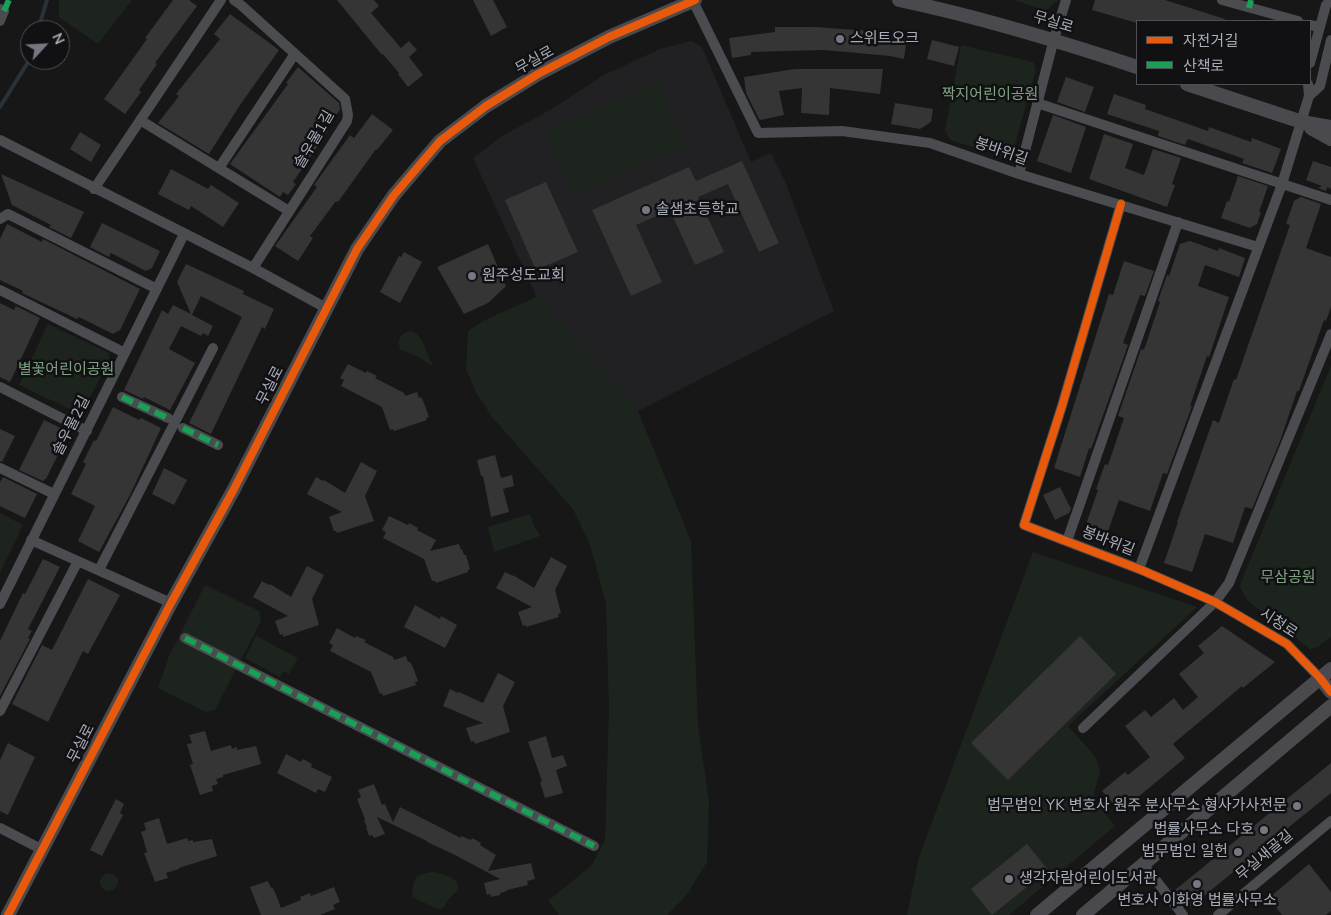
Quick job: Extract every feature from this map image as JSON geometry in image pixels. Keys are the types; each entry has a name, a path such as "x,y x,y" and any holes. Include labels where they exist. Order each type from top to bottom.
{"street":[{"path":"94,189 221,0"},
{"name":"솔우물1길","path":"234,0 241,4 345,99 348,114 347,121 253,268"},
{"name":"무실로","path":"8,915 171,603 234,489 357,249 394,195 440,140 486,106 538,74 608,37 694,0"},
{"name":"봉바위길","path":"694,0 758,133 842,131 930,143 1019,174 1178,222 1067,541 1139,569 1282,184 1309,96"},
{"name":"무실로","path":"899,0 961,13 1054,39 1136,67"},
{"path":"1019,174 1066,0"},
{"path":"1222,0 1250,4 1295,20"},
{"path":"1311,56 1315,26 1331,0"},
{"path":"0,9 4,11 0,21"},
{"path":"1309,96 1320,86 1331,40"},
{"path":"219,168 294,54"},
{"path":"1190,85 1302,122 1331,127"},
{"path":"1308,85 1309,96"},
{"path":"1037,103 1331,200"},
{"path":"140,120 289,211"},
{"path":"1302,122 1331,139"},
{"path":"0,140 253,268 326,308"},
{"path":"1067,541 1024,525 1062,406 1121,204"},
{"path":"0,219 8,214 157,289"},
{"path":"1178,222 1258,246"},
{"name":"솔우물2길","path":"0,604 184,234"},
{"path":"0,290 125,353"},
{"path":"1083,728 1215,602 1229,583 1331,334"},
{"path":"99,570 214,348"},
{"path":"0,387 87,430"},
{"path":"122,397 168,418"},
{"path":"183,428 218,445"},
{"path":"0,468 54,494"},
{"path":"31,540 171,603"},
{"path":"0,711 78,561"},
{"name":"시청로","path":"1139,569 1215,602 1287,644 1320,678"},
{"path":"185,638 594,846"},
{"path":"1037,915 1331,669"},
{"path":"1320,678 1331,692"},
{"path":"1083,915 1331,706"},
{"name":"무실새골길","path":"1218,915 1331,821"},
{"path":"0,828 43,850"},
{"path":"1144,864 1183,915"}],"shaded area":[{"name":"솔샘초등학교","path":"691,41 702,47 751,162 771,153 785,181 834,311 638,411 535,293 473,158 502,136 550,110 604,75 660,49"}],"green space":[{"path":"59,0 132,0 98,44 70,25 70,20 63,20 59,17"},
{"path":"1015,0 1059,0 1045,11"},
{"name":"짝지어린이공원","path":"961,45 1033,62 1036,69 1011,159 950,140 945,131"},
{"path":"657,81 686,145 574,197 544,134"},
{"path":"535,293 638,411 691,541 698,725 709,801 707,862 686,896 667,915 559,915 548,901 591,866 605,841 609,708 606,604 590,544 573,509 492,417 477,394 466,370 468,331 483,321 536,297"},
{"name":"별꽃어린이공원","path":"48,324 109,353 110,358 83,411 78,413 19,385"},
{"path":"410,331 421,340 432,366 419,357 401,350 400,338"},
{"name":"무삼공원","path":"1331,366 1331,637 1318,647 1310,649 1247,600 1240,587"},
{"path":"0,513 23,525 0,573"},
{"path":"530,514 540,536 494,552 488,527"},
{"path":"1033,552 1197,607 1068,726 1095,756 1100,770 1093,799 1115,826 1009,915 907,915 919,857"},
{"path":"205,585 259,611 261,621 215,710 206,712 158,688 169,656"},
{"path":"256,636 298,658 289,674 283,671 280,677 245,658"},
{"path":"432,872 450,877 458,886 457,891 445,906 440,909 412,897 413,886 418,876"},
{"path":"109,873 115,876 118,882 115,888 109,891 103,888 100,882 103,876"}],"building":[{"path":"173,0 189,0 197,6 155,63 157,64 139,90 141,92 125,114 104,99"},
{"path":"337,0 374,0 379,6 371,13 401,48 409,41 417,50 409,57 423,75 408,87 399,73"},
{"path":"473,0 493,0 507,27 491,36"},
{"path":"1095,0 1165,0 1225,19 1136,20 1136,23 1092,10"},
{"path":"230,14 279,50 240,105 209,154 158,123 179,96 176,94 220,39 214,34"},
{"path":"775,27 815,27 869,31 907,37 904,59 824,50 751,52 751,55 732,58 729,38 775,32"},
{"path":"932,40 959,47 954,66 927,59"},
{"path":"298,67 339,103 340,110 325,129 328,131 293,182 296,184 288,195 283,192 280,197 230,164 288,84 286,83"},
{"path":"795,69 883,69 880,94 830,88 829,115 801,113 802,88 779,91 784,115 760,120 746,93 744,77"},
{"path":"1066,77 1094,87 1085,112 1057,102"},
{"path":"1114,94 1146,105 1145,109 1208,131 1209,127 1251,142 1252,138 1281,149 1272,173 1242,163 1244,159 1188,139 1185,145 1158,136 1159,131 1107,114"},
{"path":"895,103 933,109 931,122 920,129 891,124"},
{"path":"372,114 393,130 376,149 338,202 336,201 310,236 313,238 298,261 275,246 317,187 314,185 350,135 354,138"},
{"path":"1053,115 1086,127 1071,173 1037,161"},
{"path":"80,132 101,145 91,162 70,149"},
{"path":"1104,134 1133,144 1125,168 1144,175 1153,149 1181,158 1172,184 1175,185 1167,207 1089,179"},
{"path":"742,161 779,243 759,252 728,184 698,197 724,252 695,265 670,210 636,225 662,282 631,296 592,210 689,167 696,181"},
{"path":"1313,161 1331,167 1331,189 1327,187 1326,191 1318,188 1322,186 1306,180"},
{"path":"171,169 208,189 211,185 239,203 223,227 191,206 189,210 158,194"},
{"path":"1,174 84,212 71,238 49,227 51,225 12,205"},
{"path":"1238,176 1268,186 1257,224 1250,228 1221,218"},
{"path":"546,182 578,252 536,270 505,200"},
{"path":"1301,197 1321,204 1306,248 1331,257 1331,307 1326,321 1324,320 1280,441 1252,509 1245,507 1233,543 1205,534 1192,572 1164,563 1213,420 1219,423 1234,379 1236,380 1290,225 1286,224 1294,201"},
{"path":"102,223 160,251 152,268 146,271 111,253 109,257 90,247"},
{"path":"7,224 42,242 43,239 140,289 120,330 113,334 79,317 77,319 22,293 23,291 0,280 0,239"},
{"path":"1190,241 1218,251 1219,248 1245,258 1239,277 1205,265 1198,286 1229,297 1190,406 1192,406 1167,474 1163,473 1150,511 1119,500 1106,537 1084,530 1098,490 1096,489 1105,464 1108,465 1124,418 1118,416 1141,349 1143,350 1145,347 1167,275 1169,276 1180,244"},
{"name":"원주성도교회","path":"488,244 506,286 488,303 464,314 437,267"},
{"path":"404,252 422,262 400,303 380,292 399,256 401,257"},
{"path":"1124,261 1154,271 1145,296 1140,295 1123,343 1128,345 1080,477 1054,468 1109,294 1113,295"},
{"path":"186,264 244,291 243,294 274,309 265,329 262,327 211,434 189,423 242,317 201,296 192,315 213,326 208,336 203,333 201,336 181,326 169,349 195,363 170,410 144,397 143,399 124,390 162,310 168,314 173,305 191,314 177,282"},
{"path":"0,303 14,310 16,306 40,318 10,382 0,377"},
{"path":"348,364 377,376 375,378 404,393 405,396 417,392 419,398 421,397 424,403 429,417 426,418 427,420 394,431 393,429 390,430 382,407 341,386 344,380 340,378"},
{"path":"113,407 161,428 130,495 99,552 78,541 95,506 71,494 86,464 83,462"},
{"path":"44,420 69,432 46,479 43,481 19,470"},
{"path":"0,429 15,436 2,462 0,461"},
{"path":"495,455 501,478 512,475 514,486 503,489 509,512 491,517 483,476 481,476 477,460"},
{"path":"361,462 377,471 365,496 374,521 337,533 334,531 329,517 342,512 307,494 316,477 345,493"},
{"path":"164,468 187,480 174,505 152,494"},
{"path":"3,477 37,494 25,518 0,506 0,482"},
{"path":"1060,487 1071,509 1069,513 1055,520 1043,495"},
{"path":"389,516 408,525 409,523 418,528 417,530 436,540 430,551 459,544 464,555 466,555 470,569 468,572 436,583 432,581 424,559 383,538 386,532 382,530"},
{"path":"551,557 567,566 555,590 561,613 558,614 559,617 526,627 526,625 523,626 518,612 532,607 496,588 505,572 534,588"},
{"path":"43,559 60,567 28,629 32,631 28,638 30,639 0,696 0,641 23,593 25,594"},
{"path":"307,566 324,575 312,599 319,625 283,637 283,634 280,635 275,621 288,616 253,597 262,581 291,597"},
{"path":"88,579 120,595 88,654 83,651 48,722 12,704 42,645 52,650"},
{"path":"415,605 440,619 441,616 457,625 445,648 404,627"},
{"path":"1222,626 1275,662 1243,688 1242,686 1173,744 1185,758 1120,812 1102,791 1125,772 1128,775 1150,757 1125,726 1145,710 1151,717 1174,698 1183,710 1198,697 1179,674 1204,653 1198,646"},
{"path":"337,628 355,638 356,636 366,640 364,642 393,657 394,660 406,656 408,662 413,667 418,681 415,682 416,685 383,696 382,693 380,694 371,672 330,651 333,645 329,643"},
{"path":"1080,636 1116,674 1008,780 971,743"},
{"path":"498,673 515,682 503,706 510,732 475,744 474,741 471,742 466,728 483,723 443,706 450,689 483,703"},
{"path":"205,731 211,751 231,745 232,749 237,747 237,750 256,746 261,764 223,775 223,777 216,779 218,784 212,786 213,791 200,795 190,765 193,764 187,744 192,743 189,735"},
{"path":"546,736 552,758 563,755 567,766 556,770 563,793 545,798 540,782 542,781 528,742"},
{"path":"8,743 35,757 8,815 0,811 0,760"},
{"path":"286,754 301,762 303,759 312,764 311,767 332,777 325,792 318,789 316,793 277,773"},
{"path":"1331,763 1331,793 1189,908 1175,890"},
{"path":"374,784 382,805 385,804 393,822 400,807 461,838 461,836 471,840 472,838 481,843 480,845 496,855 488,871 531,863 535,879 527,881 528,885 507,890 500,893 500,895 491,897 490,894 487,895 484,883 500,879 427,841 377,817 385,834 374,838 372,835 369,836 357,799 361,797 358,790"},
{"path":"116,799 124,804 120,813 123,815 102,856 90,850"},
{"path":"159,818 167,844 187,838 188,841 193,840 193,842 212,839 217,856 166,873 168,878 155,882 144,853 147,852 141,832 146,830 144,823"},
{"name":"생각자람어린이도서관","path":"1027,844 1048,870 992,915 971,889"},
{"path":"1309,864 1331,892 1331,911 1326,915 1282,915 1269,898"},
{"path":"268,881 275,892 281,908 301,900 300,897 310,893 311,896 334,887 340,902 333,905 335,909 320,915 261,915 250,887"}],"waterway":[{"path":"41,20 47,0"},
{"path":"0,107 23,70"}],"marked path":[{"path":"4,11 9,0"},
{"path":"1249,8 1251,0"},
{"path":"122,397 168,418"},
{"path":"183,428 218,445"},
{"path":"185,638 594,846"}],"cycle path":[{"path":"8,915 171,603 234,489 357,249 394,195 440,141 486,106 538,74 609,37 695,0"},
{"path":"1121,204 1062,406 1024,525 1139,569 1215,602 1287,644 1331,692"}],"place":[{"name":"스위트오크","path":"840,39"},
{"name":"솔샘초등학교","path":"646,210"},
{"name":"원주성도교회","path":"472,276"},
{"name":"법무법인 YK 변호사 원주 분사무소 형사가사전문","path":"1297,806"},
{"name":"법률사무소 다호","path":"1264,830"},
{"name":"법무법인 일헌","path":"1238,852"},
{"name":"생각자람어린이도서관","path":"1009,879"},
{"name":"변호사 이화영 법률사무소","path":"1197,884"}]}
